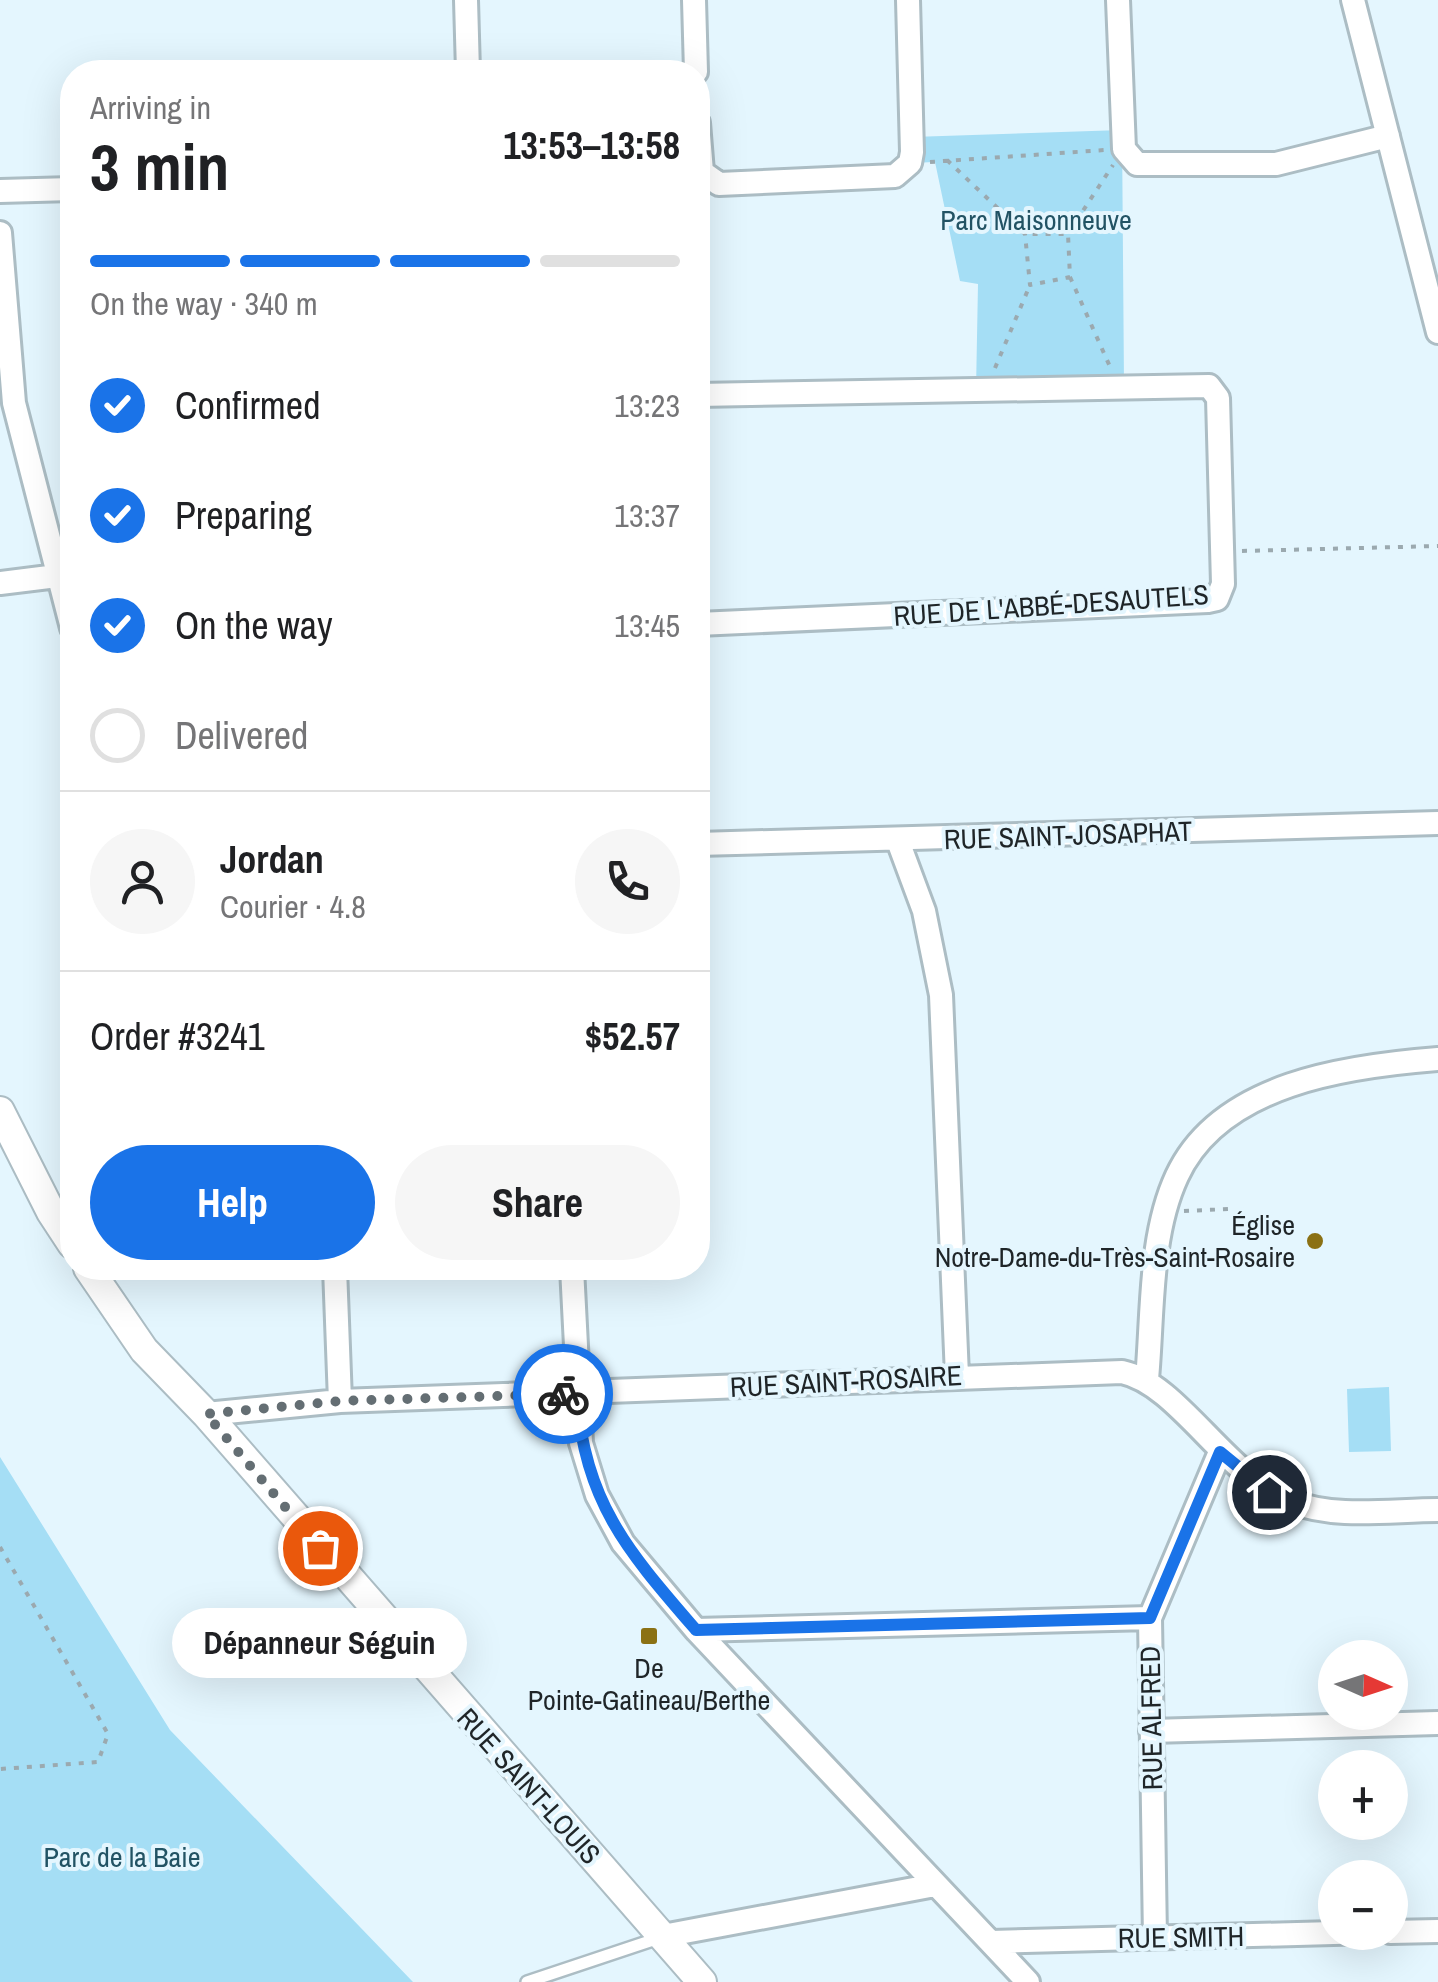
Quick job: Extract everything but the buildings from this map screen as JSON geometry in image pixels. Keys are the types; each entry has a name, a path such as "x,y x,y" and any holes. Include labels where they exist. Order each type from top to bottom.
{"street":[{"path":"466,0 468,60"},
{"path":"694,0 696,60"},
{"path":"710,178 719,184 886,178 903,171 910,163 908,0"},
{"path":"1118,0 1124,148 1137,164 1276,164 1388,136"},
{"path":"1353,0 1438,332"},
{"path":"0,192 60,190"},
{"path":"0,232 14,404 60,586"},
{"name":"RUE DE L'ABBÉ-DESAUTELS","path":"710,394 1201,384 1214,391 1222,552 1222,593 1208,601 710,623"},
{"path":"0,583 57,576"},
{"name":"RUE SAINT-JOSAPHAT","path":"710,844 1438,823"},
{"path":"898,841 924,911 940,994 957,1376"},
{"path":"1438,1059 1341,1071 1245,1106 1196,1146 1176,1177 1166,1211 1146,1380 1220,1452 1269,1492 1310,1509 1438,1510"},
{"path":"0,1111 60,1226"},
{"name":"RUE SAINT-LOUIS","path":"96,1280 144,1350 206,1414 476,1728 702,1982"},
{"path":"335,1280 340,1401"},
{"path":"572,1280 576,1394 587,1470 604,1508 641,1567 1028,1982"},
{"name":"RUE SAINT-ROSAIRE","path":"206,1414 340,1401 957,1376 1122,1372 1146,1380"},
{"name":"RUE ALFRED","path":"1155,1938 1150,1618 1220,1452"},
{"path":"696,1630 1150,1618"},
{"path":"1151,1731 1438,1723"},
{"path":"663,1936 936,1886"},
{"path":"1408,1932 1438,1931"},
{"name":"RUE SMITH","path":"991,1942 1318,1933"}],"lane":[{"path":"527,1982 663,1936"}],"path":[{"path":"910,163 1124,148"},
{"path":"1118,386 1070,278 1068,234 1124,148"},
{"path":"947,160 1025,234 1030,285 986,390"},
{"path":"1025,234 1068,234"},
{"path":"1030,285 1070,278"},
{"path":"1222,552 1438,546"},
{"path":"1166,1211 1229,1208"},
{"path":"0,1547 108,1734 98,1762 0,1769"}],"green space":[{"name":"Parc Maisonneuve","path":"1122,130 1124,385 976,390 978,284 960,281 935,162 910,163 912,137"},
{"path":"1389,1387 1391,1451 1349,1452 1347,1389"},
{"name":"Parc de la Baie","path":"0,1457 170,1730 413,1982 0,1982"}],"way so far":[{"path":"320,1548 206,1414 340,1401 563,1394"}],"place":[{"name":"Église Notre-Dame-du-Très-Saint-Rosaire","path":"1315,1241"},
{"name":"Dépanneur Séguin","path":"320,1548"},
{"name":"De Pointe-Gatineau/Berthe","path":"649,1636"}],"route":[{"path":"563,1394 576,1394 587,1470 611,1522 641,1567 696,1630 1150,1618 1152,1604 1220,1452 1269,1492"}]}
